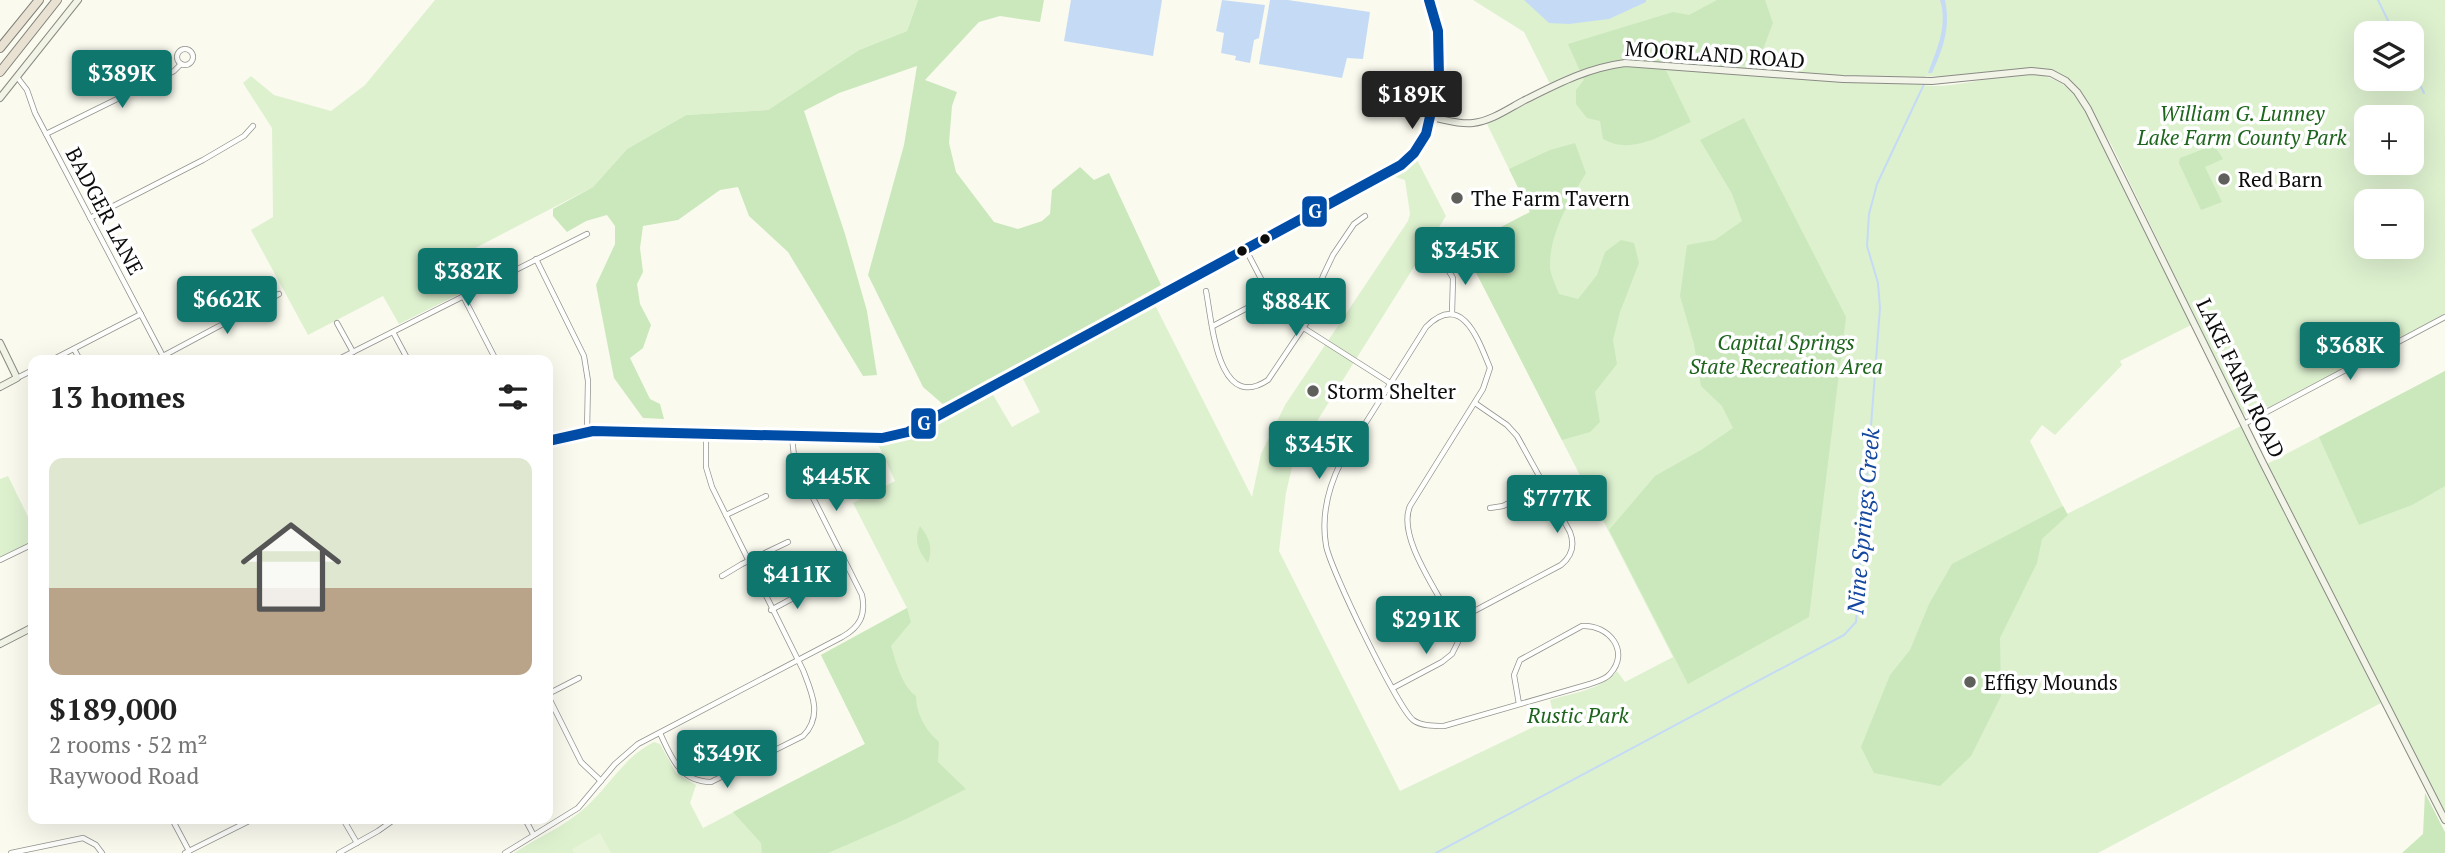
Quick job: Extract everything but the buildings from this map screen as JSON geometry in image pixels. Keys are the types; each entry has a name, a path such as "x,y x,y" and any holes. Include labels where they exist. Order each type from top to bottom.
{"highway":[{"path":"0,47 39,0"},
{"path":"0,72 57,0"}],"street":[{"path":"0,98 78,0"},
{"path":"553,440 587,432 882,439 908,432 1401,165 1414,153 1426,134 1440,60 1438,31 1429,0"},
{"name":"MOORLAND ROAD","path":"1430,117 1464,124 1476,123 1574,75 1594,68 1625,63 1795,77 1927,81"},
{"path":"46,134 172,72 181,64"},
{"name":"LAKE FARM ROAD","path":"1927,81 2031,71 2050,73 2066,81 2077,92 2100,132 2244,424 2445,820"},
{"name":"BADGER LANE","path":"17,77 27,90 35,113 162,355"},
{"path":"90,218 214,154 244,136 253,127"},
{"path":"1206,291 1215,347 1224,369 1232,380 1243,387 1258,386 1268,380 1303,328 1316,303 1323,276 1333,255 1354,224 1365,216"},
{"path":"347,355 587,234"},
{"path":"1246,250 1270,296 1288,318 1390,383"},
{"path":"536,259 584,356 588,381 587,432"},
{"path":"1447,268 1453,278 1452,314"},
{"path":"169,355 279,294"},
{"path":"463,296 493,355"},
{"path":"1213,326 1270,296"},
{"path":"62,355 141,314"},
{"path":"1457,625 1450,618 1413,545 1408,531 1407,513 1416,494 1475,403 1489,375 1490,368 1470,325 1452,314 1436,317 1426,327 1335,474 1326,501 1326,545 1332,569 1393,688 1409,715 1423,724 1444,726 1590,684 1609,676 1618,659 1615,641 1601,628 1582,626 1520,660 1514,675 1519,704"},
{"path":"2244,424 2445,317"},
{"path":"337,323 353,352"},
{"path":"393,332 405,355"},
{"path":"0,343 17,378"},
{"path":"74,349 77,355"},
{"path":"0,387 28,372"},
{"path":"1393,688 1447,659 1456,647 1457,625 1461,618 1561,565 1569,557 1573,544 1570,532 1514,431 1475,403"},
{"path":"660,733 681,771 694,780 711,782 803,736 811,727 815,705 798,662 712,487 707,472 706,434"},
{"path":"553,822 578,808 626,754 660,733 852,632 862,619 862,595 800,472 794,456 792,436"},
{"path":"1490,508 1503,506 1545,485"},
{"path":"726,515 766,496"},
{"path":"722,576 788,542"},
{"path":"0,560 28,546"},
{"path":"771,610 810,589"},
{"path":"0,644 28,630"},
{"path":"553,692 579,678"},
{"path":"553,705 581,762 601,781"},
{"path":"174,824 187,852 243,824"},
{"path":"346,824 357,843"},
{"path":"339,853 387,824"},
{"path":"528,824 533,834"},
{"path":"505,853 550,824"},
{"path":"11,853 67,839 83,838 90,840 102,853"}],"green space":[{"path":"435,0 918,0 907,31 859,50 768,110 686,115 627,149 593,187 456,258 471,288 399,324 383,296 308,335 251,230 273,217 272,128 243,83 251,76 274,95 331,111 365,85"},
{"path":"918,0 1044,0 1040,22 1000,16 979,22 925,80 957,92 952,106 949,143 956,172 994,222 1018,229 1042,221 1050,214 1052,190 1080,167 1094,180 1109,173 1161,285 945,406 923,387 868,275 904,145 917,66 839,93 804,111 845,234 867,311 877,375 863,376 788,252 749,216 738,187 720,190 678,220 643,226 640,248 643,272 637,284 640,304 651,325 643,348 630,358 650,399 660,404 664,419 643,418 614,378 596,285 615,244 615,226 607,215 586,221 567,232 553,216 553,209 593,187 627,149 686,115 768,110 859,50 907,31"},
{"name":"Capital Springs State Recreation Area","path":"1473,0 2445,0 2445,314 2253,416 2246,416 2240,410 2112,146 2077,87 2053,71 2036,68 1950,77 1926,76 1921,85 1943,86 2030,74 2050,78 2068,88 2084,107 2191,325 2120,361 2122,365 2055,435 2042,425 2030,441 2067,514 2241,426 2381,703 2098,853 514,853 579,813 634,755 654,742 660,744 676,773 696,785 690,803 703,828 865,744 821,655 907,608 853,503 895,481 878,444 908,438 992,393 1012,427 1040,412 1022,377 1155,305 1252,497 1261,454 1285,405 1408,221 1410,214 1405,180 1392,176 1416,158 1446,216 1302,445 1292,467 1286,493 1279,551 1400,791 1554,717 1550,700 1595,687 1617,671 1625,682 1673,657 1463,247 1530,212 1487,124 1553,90 1524,32"},
{"path":"1717,0 1765,0 1773,23 1762,52 1749,65 1724,68 1662,62 1691,122 1636,144 1614,144 1603,139 1600,121 1587,118 1576,104 1576,90 1584,80 1568,44 1673,12 1689,15"},
{"path":"1744,118 1846,317 1809,617 1688,684 1609,530 1655,476 1733,428 1722,406 1701,386 1694,344 1680,296 1687,245 1715,240 1742,221 1732,194 1700,140"},
{"path":"1575,143 1586,173 1567,206 1553,243 1550,268 1559,294 1578,299 1597,275 1605,252 1621,240 1634,243 1639,263 1620,312 1613,340 1617,364 1595,392 1600,422 1590,432 1562,440 1463,247 1530,212 1509,169 1550,150"},
{"path":"2214,145 2223,159 2205,167 2222,202 2201,210 2179,163 2180,158"},
{"path":"2445,371 2445,814 2267,464"},
{"path":"2445,371 2445,486 2412,505 2359,525 2319,437"},
{"path":"8,476 28,517 28,546 0,560 0,479"},
{"path":"2063,506 2068,515 2042,539 2037,563 2000,638 2001,696 1971,756 1940,786 1874,773 1861,747 1890,675 1910,650 1929,604 1952,564"},
{"path":"920,526 930,544 928,563 918,546"},
{"path":"907,608 911,622 891,646 895,659 903,680 916,696 922,721 939,742 938,762 966,789 828,853 762,853 761,843 733,812 865,744 821,655"},
{"path":"2425,793 2445,832 2445,853 2402,853 2423,834"},
{"path":"600,833 611,853 574,853 572,849"}],"water":[{"path":"1071,0 1162,0 1153,56 1064,41"},
{"path":"1222,0 1265,5 1259,38 1254,40 1250,63 1221,53 1224,33 1216,31"},
{"path":"1270,0 1288,0 1370,12 1363,59 1347,58 1342,78 1259,64"},
{"path":"1524,0 1646,2 1609,19 1569,24 1549,23"},
{"path":"1940,0 1945,0 1946,29 1936,64 1932,73 1928,73 1942,28"}],"waterway":[{"path":"2378,0 2388,21"},
{"name":"Nine Springs Creek","path":"1436,853 1844,635 1856,622 1880,308 1878,283 1867,246 1869,214 1877,184 1925,82"}],"transit line":[{"name":"G","path":"553,440 593,431 882,438 908,432 1401,165 1414,153 1426,134 1439,77 1438,31 1429,0"}],"place":[{"name":"Red Barn","path":"2224,179"},
{"name":"The Farm Tavern","path":"1457,198"},
{"name":"Storm Shelter","path":"1313,391"},
{"name":"Effigy Mounds","path":"1970,682"}],"park label":[{"name":"William G. Lunney Lake Farm County Park","path":"2242,125"},
{"name":"Rustic Park","path":"1578,715"}]}
